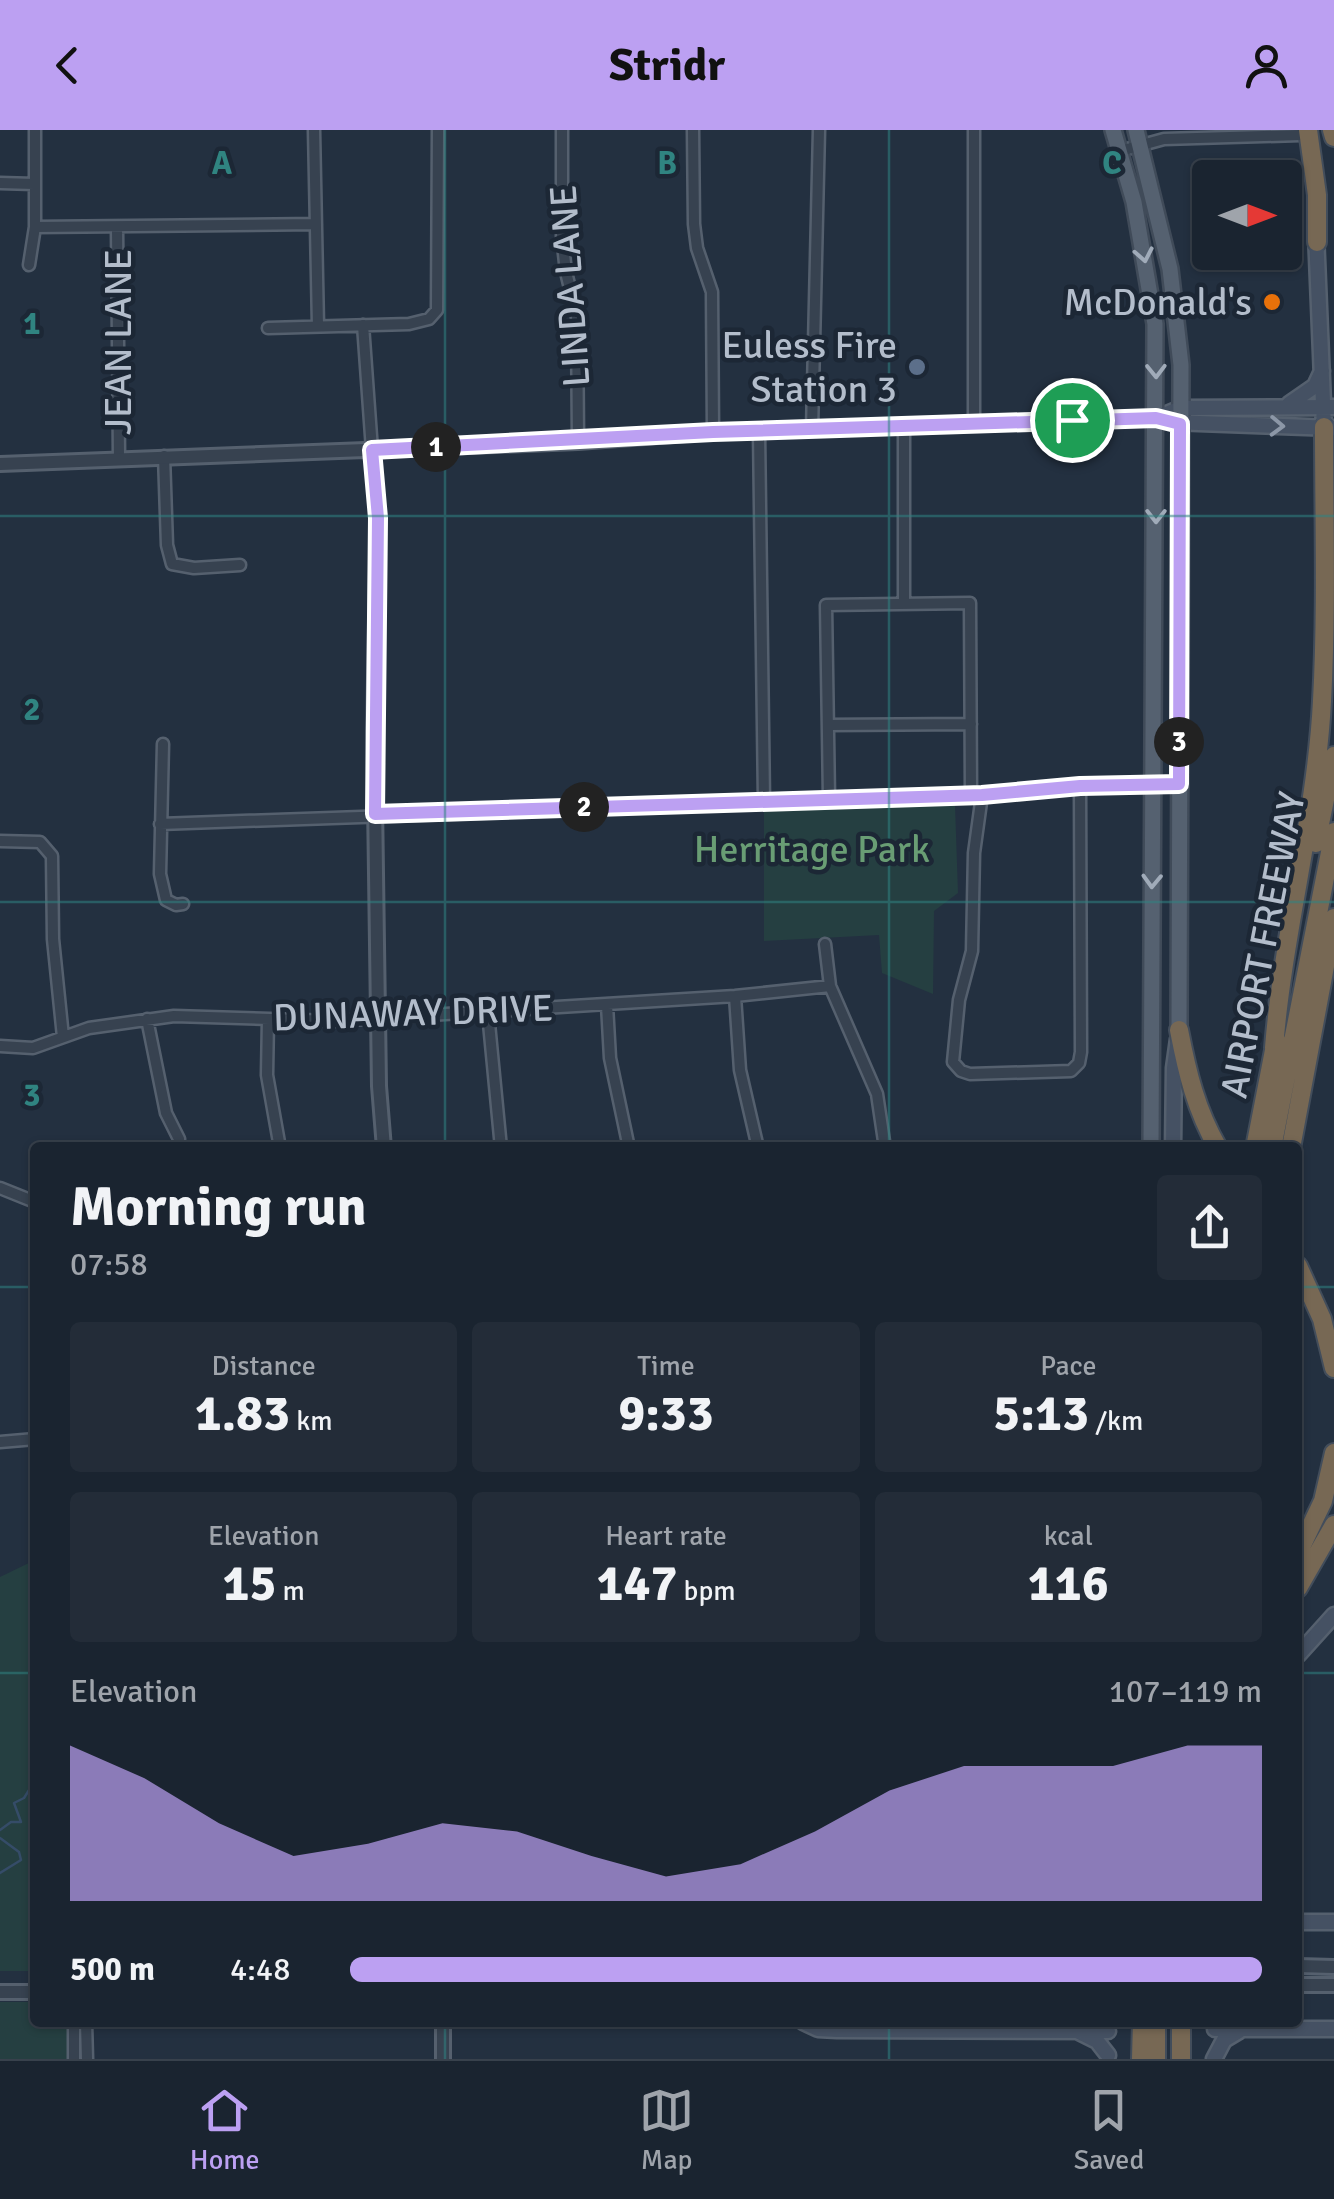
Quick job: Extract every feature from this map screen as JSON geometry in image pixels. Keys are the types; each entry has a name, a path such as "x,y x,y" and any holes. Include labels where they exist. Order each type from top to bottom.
{"highway":[{"path":"1302,132 1318,195 1317,242"},
{"path":"1274,1048 1278,991 1308,822 1322,702 1324,477 1329,427"},
{"name":"AIRPORT FREEWAY","path":"1257,1142 1334,756"},
{"path":"1273,1142 1334,832"},
{"path":"1284,1142 1334,887"},
{"name":"AIRPORT FREEWAY","path":"1292,1142 1334,918"},
{"path":"1311,1030 1324,1006 1334,966"},
{"path":"1180,1030 1191,1088 1202,1121 1214,1142"},
{"path":"1302,1275 1322,1319 1334,1368"},
{"path":"1302,1545 1323,1501 1334,1453"},
{"path":"1302,1581 1334,1525"},
{"path":"1141,2059 1142,2027"},
{"path":"1156,2027 1156,2059"},
{"path":"1166,2027 1166,2059"},
{"path":"1180,2059 1181,2027"}],"main road":[{"path":"1112,130 1137,216 1152,291 1156,418 1150,936 1152,1142"},
{"path":"1138,138 1157,210 1177,325 1181,416 1180,1030 1174,1068 1172,1142"},
{"path":"1137,216 1157,210"},
{"path":"1181,416 1329,427 1317,242"},
{"path":"1323,370 1334,387"},
{"path":"1280,407 1304,396 1323,370"},
{"path":"1156,418 1280,407 1329,407"},
{"path":"1324,477 1334,450"},
{"path":"1302,1650 1334,1614"},
{"path":"1302,1922 1334,1922"},
{"path":"814,2027 1074,2031 1093,2027"},
{"path":"1103,2027 1108,2057"},
{"path":"1214,2059 1215,2027"},
{"path":"1214,2059 1224,2040 1241,2027"},
{"path":"1273,2027 1334,2029"},
{"path":"1074,2031 1097,2042 1108,2057"}],"street":[{"path":"29,265 35,227 35,130"},
{"path":"314,130 318,326"},
{"path":"268,328 421,322 437,310 438,130"},
{"name":"LINDA LANE","path":"562,130 564,258 575,300 579,346 578,442"},
{"path":"693,130 694,224 697,248 712,292 713,432"},
{"path":"812,430 819,130"},
{"path":"974,130 974,425"},
{"path":"1120,151 1138,138 1164,134 1302,132"},
{"path":"0,184 34,184"},
{"path":"35,227 316,224"},
{"name":"JEAN LANE","path":"117,226 119,458"},
{"path":"363,325 378,518 375,814 384,1142"},
{"path":"0,464 578,442 713,432 1156,418"},
{"path":"904,428 904,604"},
{"path":"759,432 764,801"},
{"path":"164,456 166,545 172,564 194,568 240,565"},
{"path":"829,798 826,605 970,603 976,795 972,951 954,1032 953,1062 970,1074 1071,1070 1079,1062 1080,786"},
{"path":"828,725 971,724"},
{"path":"163,744 160,874 166,900 183,904"},
{"path":"160,824 976,795 1080,786 1179,784"},
{"path":"0,841 40,842 52,856 55,972 63,1038"},
{"path":"825,944 830,986 876,1094 883,1142"},
{"name":"DUNAWAY DRIVE","path":"0,1046 33,1048 89,1028 148,1019 204,1015 378,1019 735,996 830,986"},
{"path":"735,996 740,1070 757,1142"},
{"path":"607,1005 610,1058 628,1142"},
{"path":"488,1013 500,1142"},
{"path":"148,1019 166,1114 179,1139"},
{"path":"268,1019 267,1074 279,1142"},
{"path":"0,1188 30,1200"},
{"path":"0,1442 30,1439"},
{"path":"1302,1966 1334,1966"},
{"path":"1302,1985 1334,1985"},
{"path":"0,1992 30,1992"},
{"path":"74,2027 74,2059"},
{"path":"86,2027 86,2059"},
{"path":"443,2027 443,2059"}],"green space":[{"name":"Herritage Park","path":"764,801 955,805 958,893 934,911 933,994 882,973 879,935 764,941"},
{"path":"30,1562 30,1971 0,1971 0,1577"},
{"path":"0,2002 30,2002 30,2027 68,2027 69,2059 0,2059"}],"waterway":[{"path":"0,1830 11,1822 21,1822 14,1803 30,1789"},
{"path":"0,1838 19,1852 21,1860 0,1873"}],"place":[{"name":"McDonald's","path":"1272,302"},
{"name":"Euless Fire Station 3","path":"917,367"}],"route":[{"path":"1156,418 1180,424 1179,784 1080,786 982,795 375,814 378,518 372,450 713,432 1072,420 1156,418"}]}
